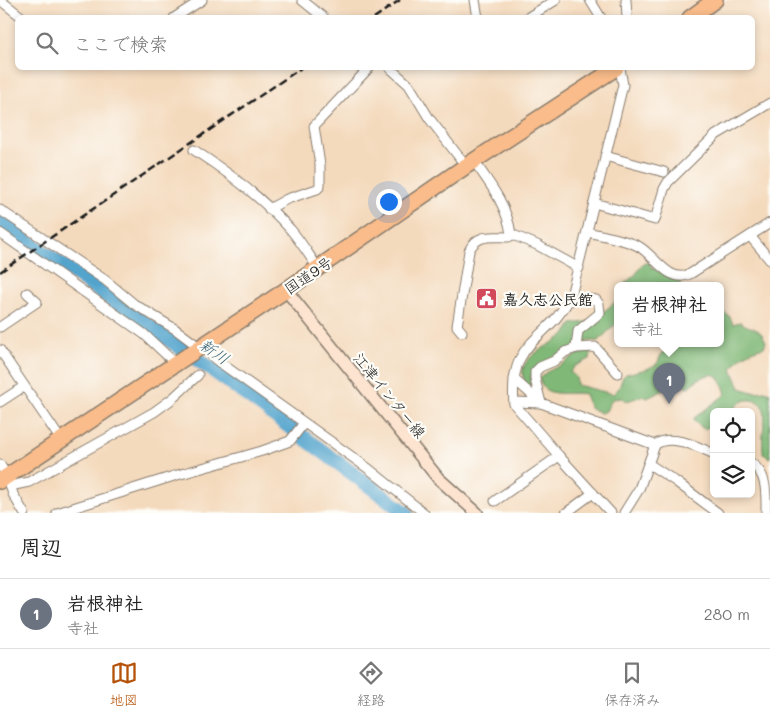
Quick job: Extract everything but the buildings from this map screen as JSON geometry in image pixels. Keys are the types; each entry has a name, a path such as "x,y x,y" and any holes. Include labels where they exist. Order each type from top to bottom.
{"highway":[{"path":"694,15 715,0"},
{"name":"国道9号","path":"4,477 286,290 470,164 615,70"}],"main road":[{"name":"江津インター線","path":"286,290 432,472 477,513"}],"street":[{"path":"0,0 19,15"},
{"path":"179,15 202,0"},
{"path":"302,0 320,15"},
{"path":"475,0 478,15"},
{"path":"532,15 556,0"},
{"path":"590,0 599,15"},
{"path":"626,0 627,15"},
{"path":"269,209 287,199 319,187 321,184 320,164 314,126 367,70"},
{"path":"392,70 409,85 429,118 501,201 511,234"},
{"path":"611,513 558,456 514,402 514,379 524,350 565,308 569,301 588,232 623,85 619,70"},
{"path":"594,203 655,220 664,186 716,136 770,103"},
{"path":"194,150 216,164 269,209 291,230 318,268"},
{"path":"605,156 664,172"},
{"path":"0,210 105,280 133,304 175,329 303,424 369,469 424,513"},
{"path":"588,232 638,246 670,273 683,277 770,224"},
{"path":"0,233 144,334 177,362"},
{"path":"511,234 538,245 578,268"},
{"path":"462,332 456,326 471,246 483,237 509,238 511,234"},
{"path":"750,236 770,260"},
{"path":"0,326 37,302 27,293"},
{"path":"569,301 583,298 596,300 600,307 600,312 578,330 576,348"},
{"path":"541,403 535,372 565,352 576,348 595,347 618,374"},
{"path":"0,350 61,440"},
{"path":"4,477 30,482 154,412 178,394 198,375"},
{"path":"514,379 541,403"},
{"path":"0,402 24,387"},
{"path":"514,402 541,403 655,445"},
{"path":"57,513 174,476 262,452 292,439 303,424"},
{"path":"624,513 639,489 655,445 662,441 694,444 712,453"},
{"path":"495,501 558,456"},
{"path":"649,464 718,513"},
{"path":"755,466 763,476 766,513"},
{"path":"4,477 24,513"},
{"path":"566,513 593,493"}],"green space":[{"path":"649,262 652,268 681,282 627,282 636,274 642,265"},
{"path":"614,303 614,326 598,341 588,341 531,376 531,384 527,386 523,376 523,368 534,354 559,339 572,324 592,321"},
{"path":"724,312 730,317 733,324 740,322 761,333 766,342 764,347 749,352 732,369 740,388 752,392 765,391 770,393 770,458 763,454 765,418 761,404 757,402 748,400 735,408 710,408 710,427 704,429 695,422 694,418 726,394 723,384 717,376 702,377 689,387 679,383 670,384 662,391 647,398 642,396 627,401 622,398 612,399 606,411 601,413 590,408 585,394 551,392 545,389 540,378 578,354 591,352 590,359 575,366 570,372 576,377 577,385 613,394 619,388 626,374 647,369 657,364 661,355 669,347 724,347"}],"waterway":[{"name":"新川","path":"0,222 214,371 406,513"}],"railway":[{"path":"378,15 400,0"},
{"path":"0,272 298,70"}],"place":[{"name":"嘉久志公民館","path":"487,299"},
{"name":"岩根神社","path":"669,404"}]}
